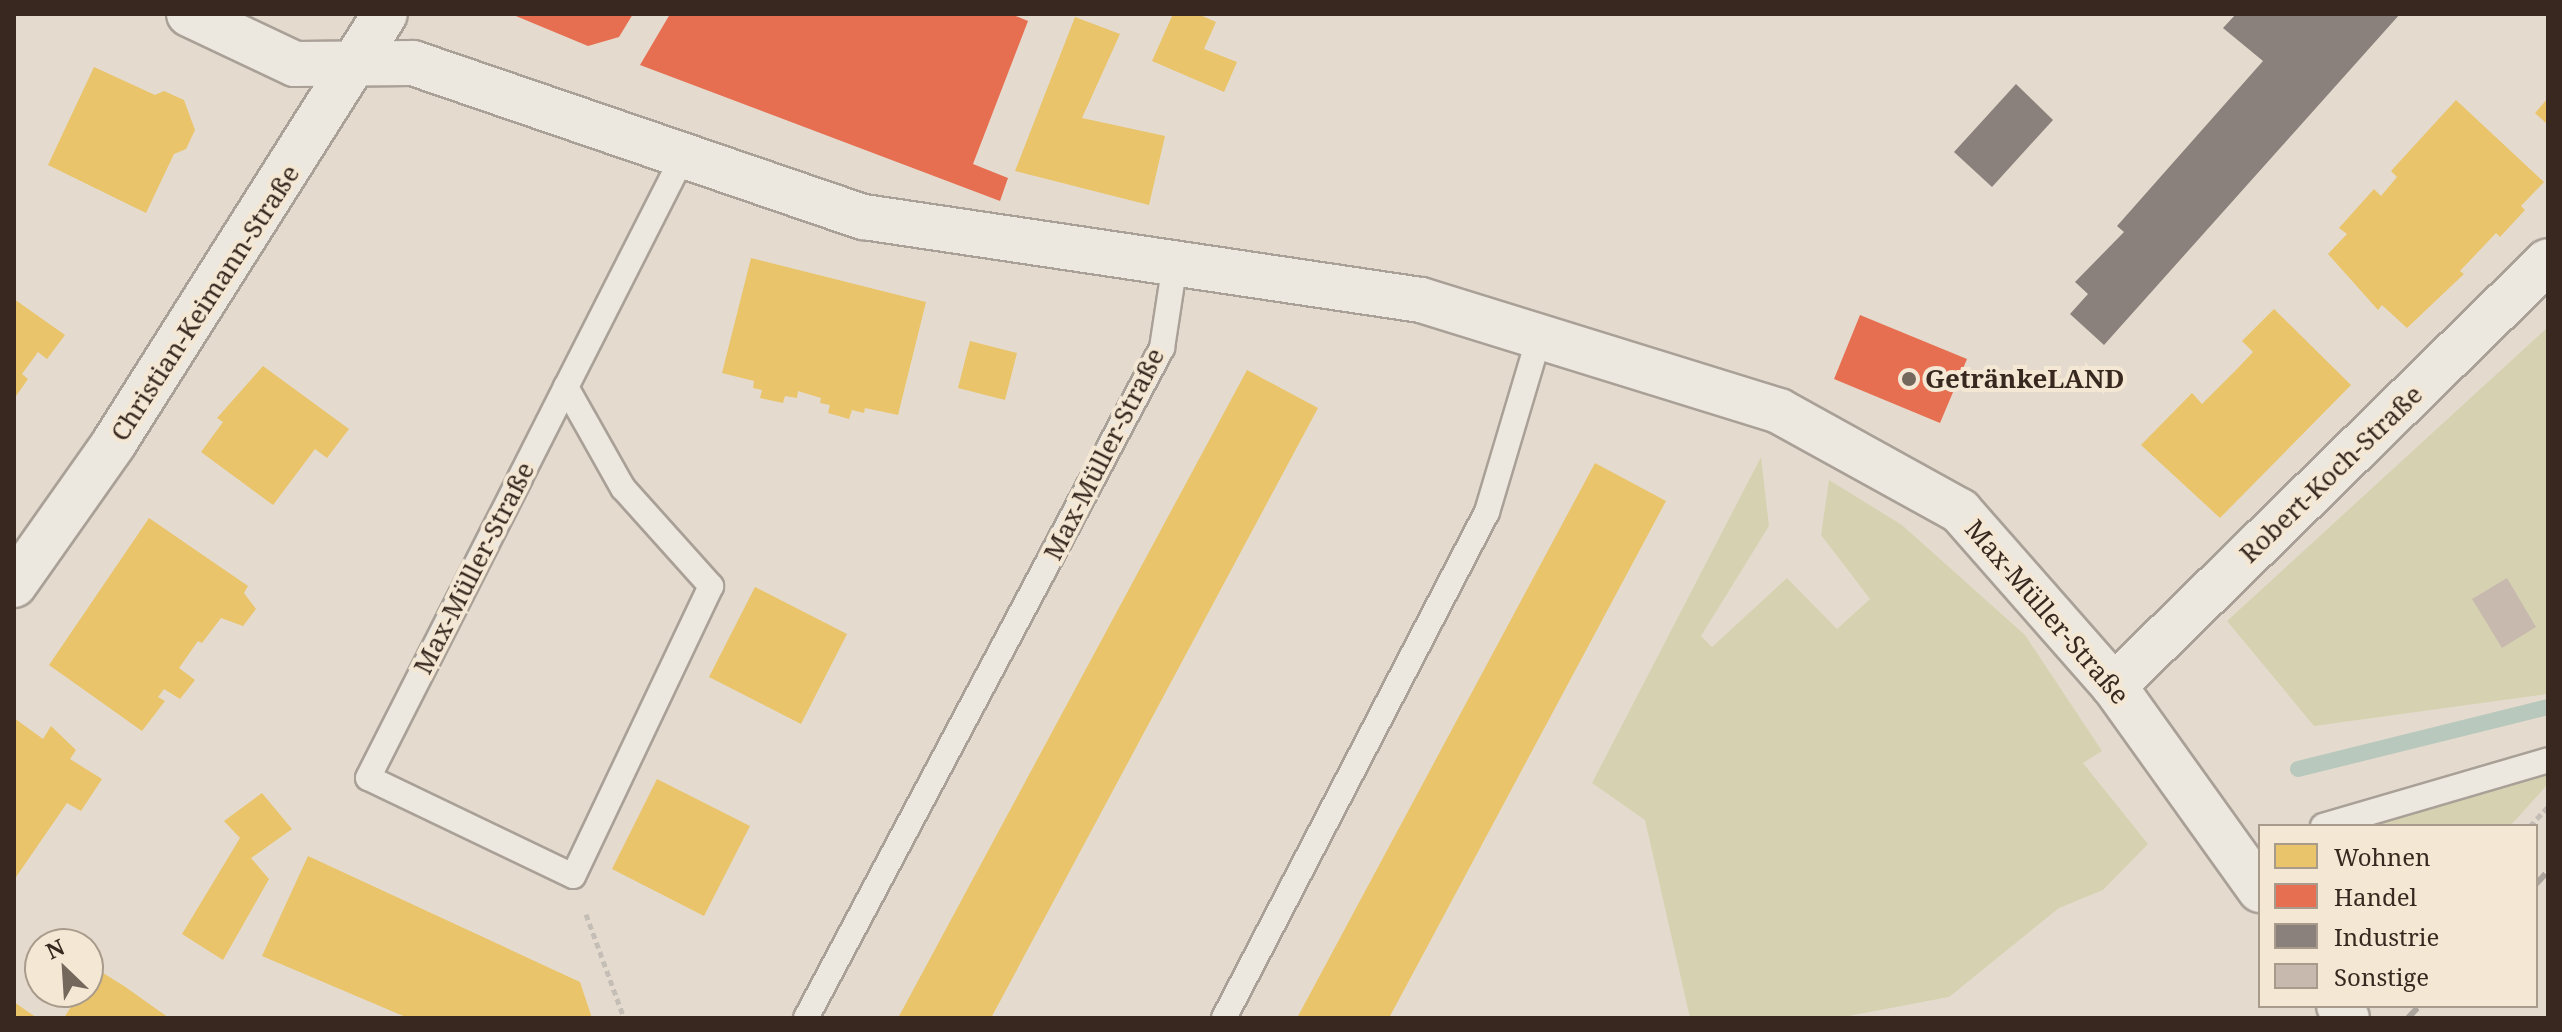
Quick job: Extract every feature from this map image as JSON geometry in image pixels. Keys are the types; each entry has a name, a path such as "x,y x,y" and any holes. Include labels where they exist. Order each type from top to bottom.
{"street":[{"name":"Max-Müller-Straße","path":"189,14 295,64 355,67 413,63 864,217 1421,300 1540,334 1779,411 1960,511 2114,686 2247,848 2258,884"},
{"name":"Christian-Keimann-Straße","path":"14,585 114,443 355,67 385,14"},
{"name":"Robert-Koch-Straße","path":"2114,686 2548,261"}],"lane":[{"name":"Max-Müller-Straße","path":"573,876 368,778 683,156"},
{"name":"Max-Müller-Straße","path":"806,1018 1162,348 1175,263"},
{"path":"1224,1018 1487,512 1540,334"},
{"path":"566,387 623,488 711,586 573,876"},
{"path":"2330,824 2548,760"}],"path":[{"path":"2532,824 2548,807"},
{"path":"573,876 624,1018"}],"shaded area":[{"path":"2548,327 2548,694 2314,726 2227,621"},
{"path":"1761,457 1769,526 1701,636 1712,647 1787,578 1837,629 1870,599 1821,535 1829,480 1902,525 2025,635 2102,751 2083,763 2148,844 2103,890 2059,908 1949,997 1838,1018 1690,1018 1645,820 1592,783"},
{"path":"2548,774 2548,784 2512,824 2375,824"}],"building: Wohnen":[{"path":"1173,14 1198,14 1216,22 1204,49 1237,62 1224,92 1152,61"},
{"path":"1075,17 1120,34 1082,118 1165,136 1149,205 1015,171"},
{"path":"94,67 155,95 164,91 184,100 195,130 186,149 174,154 146,213 48,165"},
{"path":"2548,98 2548,125 2535,113"},
{"path":"2456,100 2544,182 2521,206 2525,210 2500,237 2496,233 2460,271 2464,274 2407,328 2382,305 2378,310 2328,254 2347,234 2339,228 2374,189 2381,196 2397,177 2391,171"},
{"path":"751,258 926,302 898,415 865,408 864,413 852,410 849,419 828,413 830,405 820,403 821,398 798,391 797,398 785,396 783,403 760,398 762,390 753,388 754,381 722,373"},
{"path":"14,299 65,335 47,359 38,352 22,374 28,379 14,399"},
{"path":"2274,309 2351,385 2220,518 2141,445 2192,393 2202,404 2236,370 2253,352 2242,341"},
{"path":"970,341 1017,353 1005,400 958,388"},
{"path":"263,366 349,429 327,458 315,449 273,505 201,452 223,422 217,418"},
{"path":"1247,370 1318,408 991,1018 898,1018"},
{"path":"1595,463 1666,501 1389,1018 1297,1018"},
{"path":"149,518 248,586 244,593 256,609 243,626 221,618 202,643 198,641 179,668 195,680 180,699 164,689 158,697 165,701 142,731 49,665"},
{"path":"755,587 847,634 801,724 709,677"},
{"path":"14,718 43,739 51,726 76,750 70,759 102,779 81,811 67,803 14,880"},
{"path":"657,779 750,826 704,916 612,869"},
{"path":"262,793 292,829 251,858 269,879 223,960 182,934 240,838 224,821"},
{"path":"308,856 580,982 592,1018 408,1018 262,956"},
{"path":"104,974 169,1018 64,1018 70,1008 104,1008"},
{"path":"14,1002 37,1018 14,1018"}],"building: Handel":[{"path":"511,14 633,14 619,37 588,46"},
{"path":"670,14 1011,14 1028,21 973,164 1008,178 1000,201 640,65"},
{"path":"1860,315 1967,359 1940,423 1834,379"}],"building: Industrie":[{"path":"2236,14 2400,14 2104,345 2070,314 2088,294 2075,282 2124,232 2117,226 2263,61 2223,28"},
{"path":"2016,84 2053,120 1992,187 1954,152"}],"building: Sonstige":[{"path":"2507,578 2536,627 2502,648 2472,599"}],"waterway":[{"path":"2298,769 2548,707"}],"railway":[{"path":"2538,882 2548,871"},
{"path":"2408,1018 2417,1008"}],"place":[{"name":"GetränkeLAND","path":"1909,379"}]}
